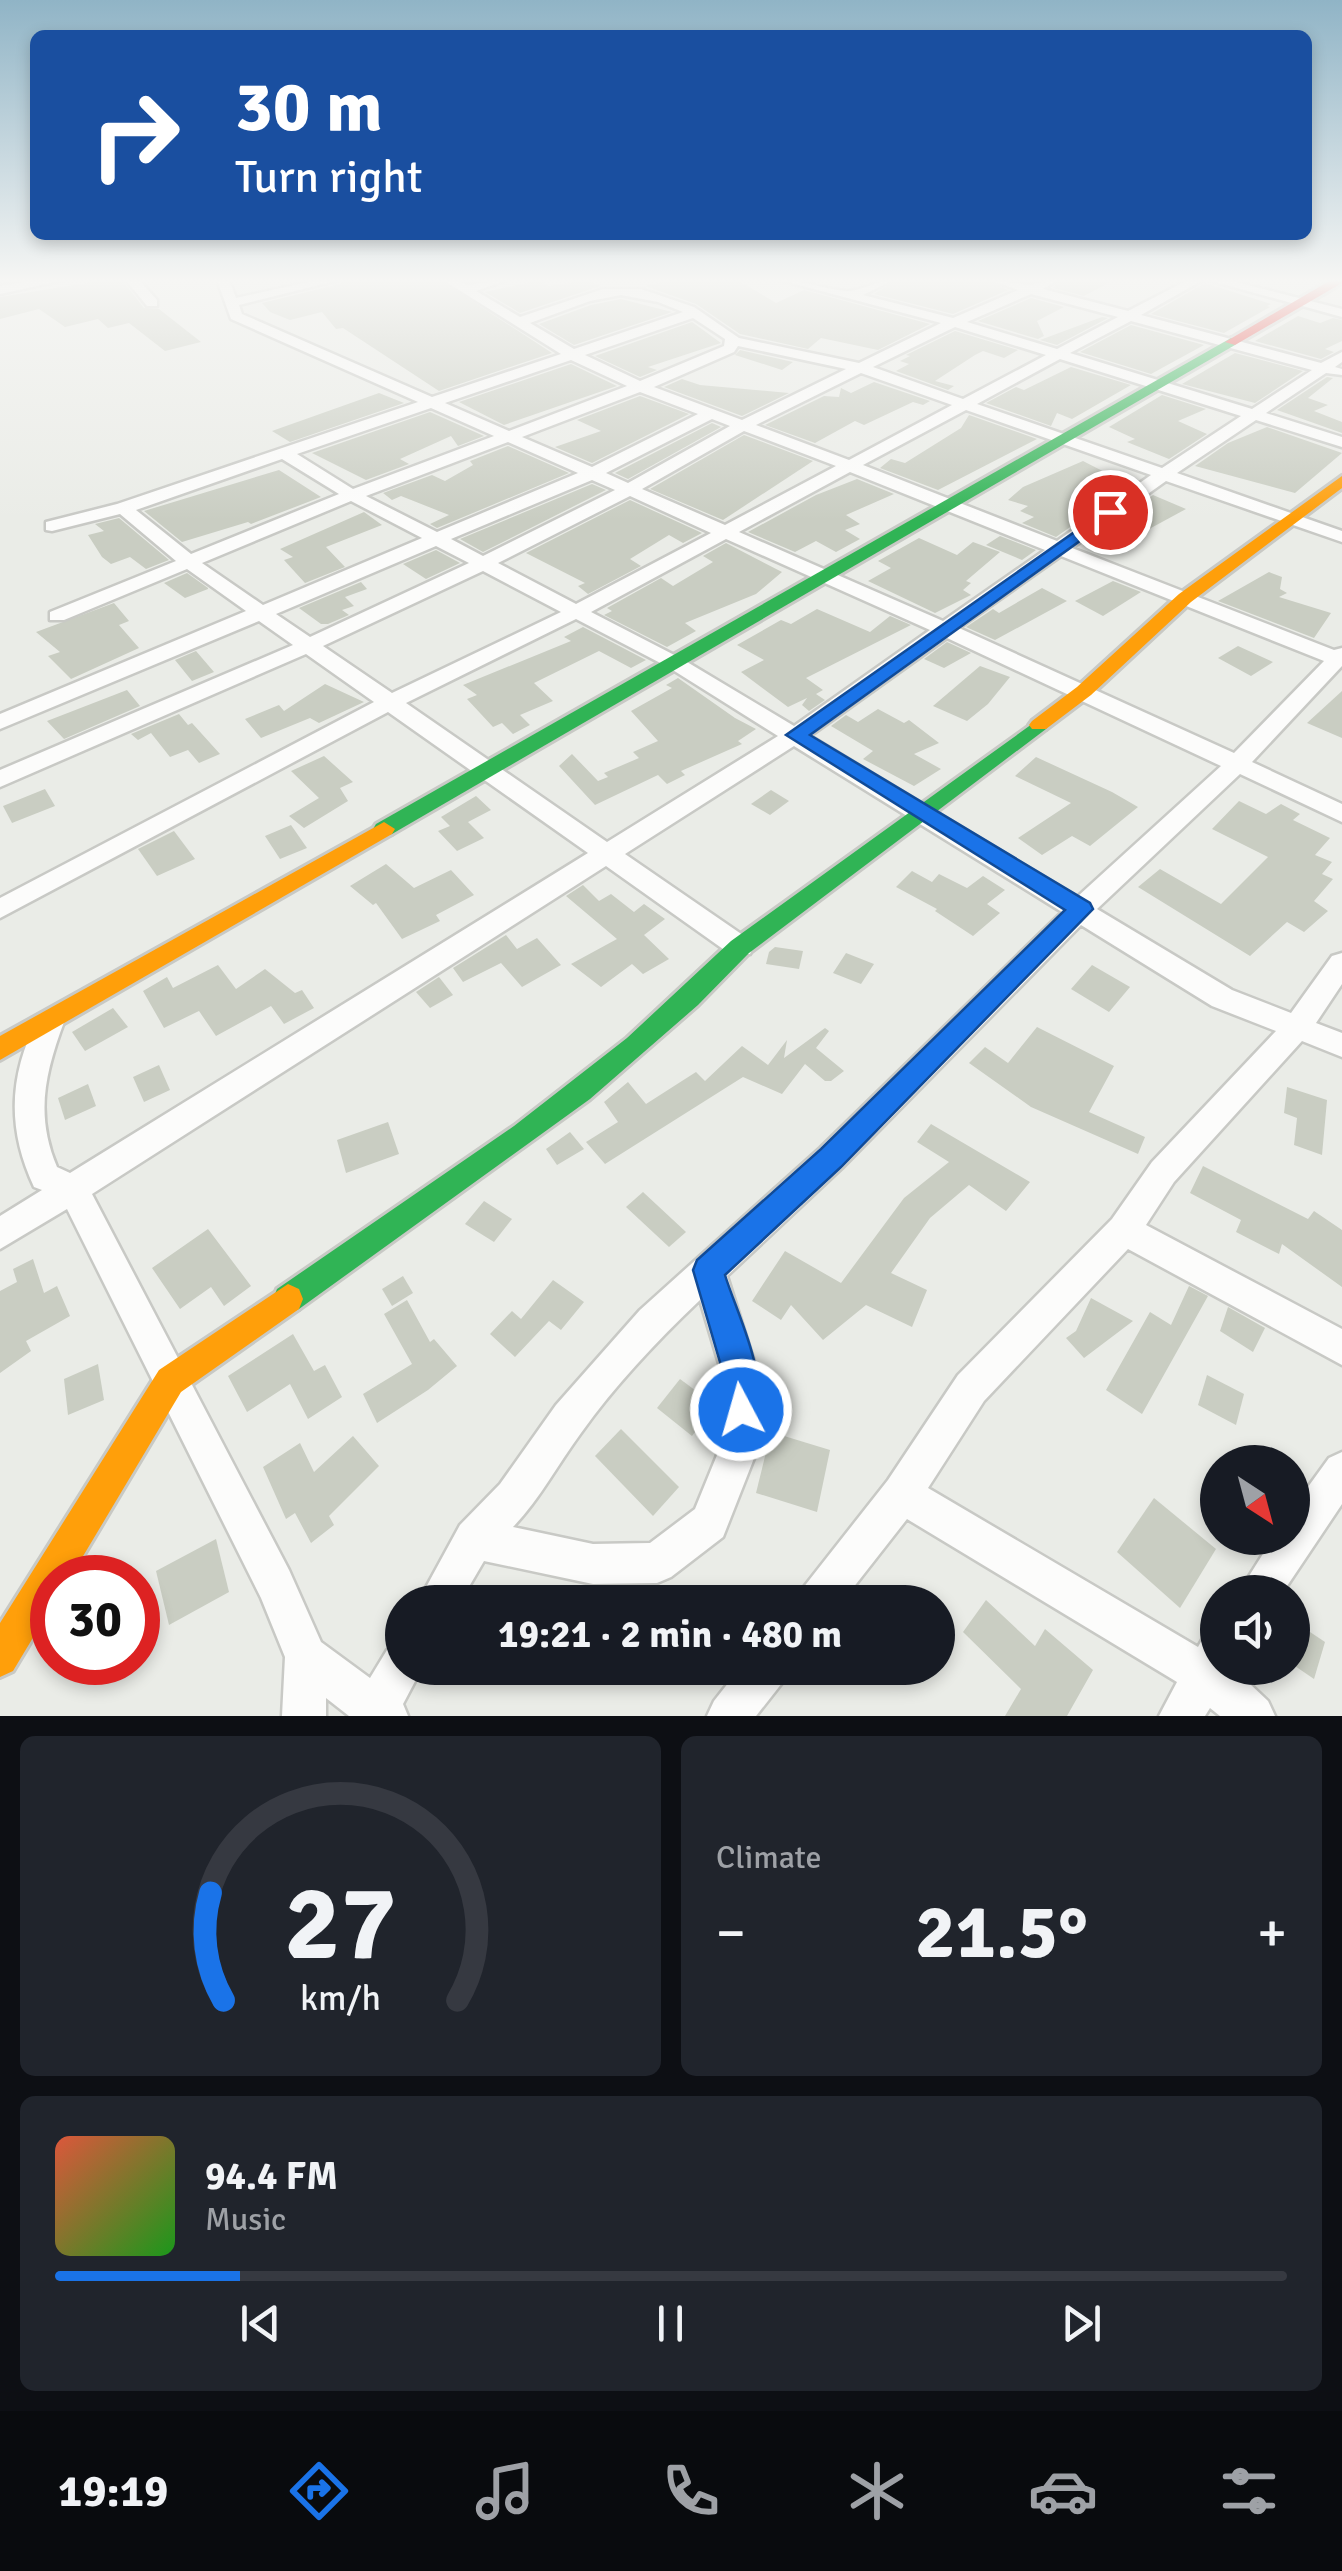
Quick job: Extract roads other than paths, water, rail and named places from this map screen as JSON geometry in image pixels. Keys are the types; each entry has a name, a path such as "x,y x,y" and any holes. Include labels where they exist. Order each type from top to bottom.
{"street":[{"path":"335,360 947,630 1342,814"},
{"path":"52,526 122,508 563,360"},
{"path":"448,1585 474,1539 514,1498 569,1418 652,1322 831,1158 1081,909 1236,765 1339,657 636,385 584,360"},
{"path":"57,616 352,495 708,360"},
{"path":"825,360 861,368 1342,536"},
{"path":"0,780 310,645 486,562 744,425 877,360"},
{"path":"0,909 391,702 725,534 1046,360"},
{"path":"1077,360 1342,442"},
{"path":"0,1049 1200,360"},
{"path":"1293,360 1334,371"},
{"path":"0,1234 796,735 1164,474 1255,415 1334,371"},
{"path":"0,722 589,475 712,414"},
{"path":"283,454 352,495 674,663 1222,998 1342,1045"},
{"path":"0,1658 170,1380 556,1112 708,981 740,946 1084,692 1184,598 1342,481"},
{"path":"122,508 190,563 740,946"},
{"path":"830,1585 902,1494 971,1388 1124,1230 1163,1172 1297,1027 1342,962"},
{"path":"50,1022 27,1080 27,1137 45,1177 73,1190 275,1584 306,1658 304,1716"},
{"path":"1124,1230 1342,1348"},
{"path":"474,1539 593,1564 657,1563 709,1524 741,1442 741,1426 740,1376 708,1270"},
{"path":"1271,1575 1342,1471"},
{"path":"902,1494 1200,1658"},
{"path":"306,1658 378,1713 392,1685"},
{"path":"1181,1716 1200,1681"},
{"path":"729,1716 753,1685"},
{"path":"1228,1685 1253,1716"}]}
